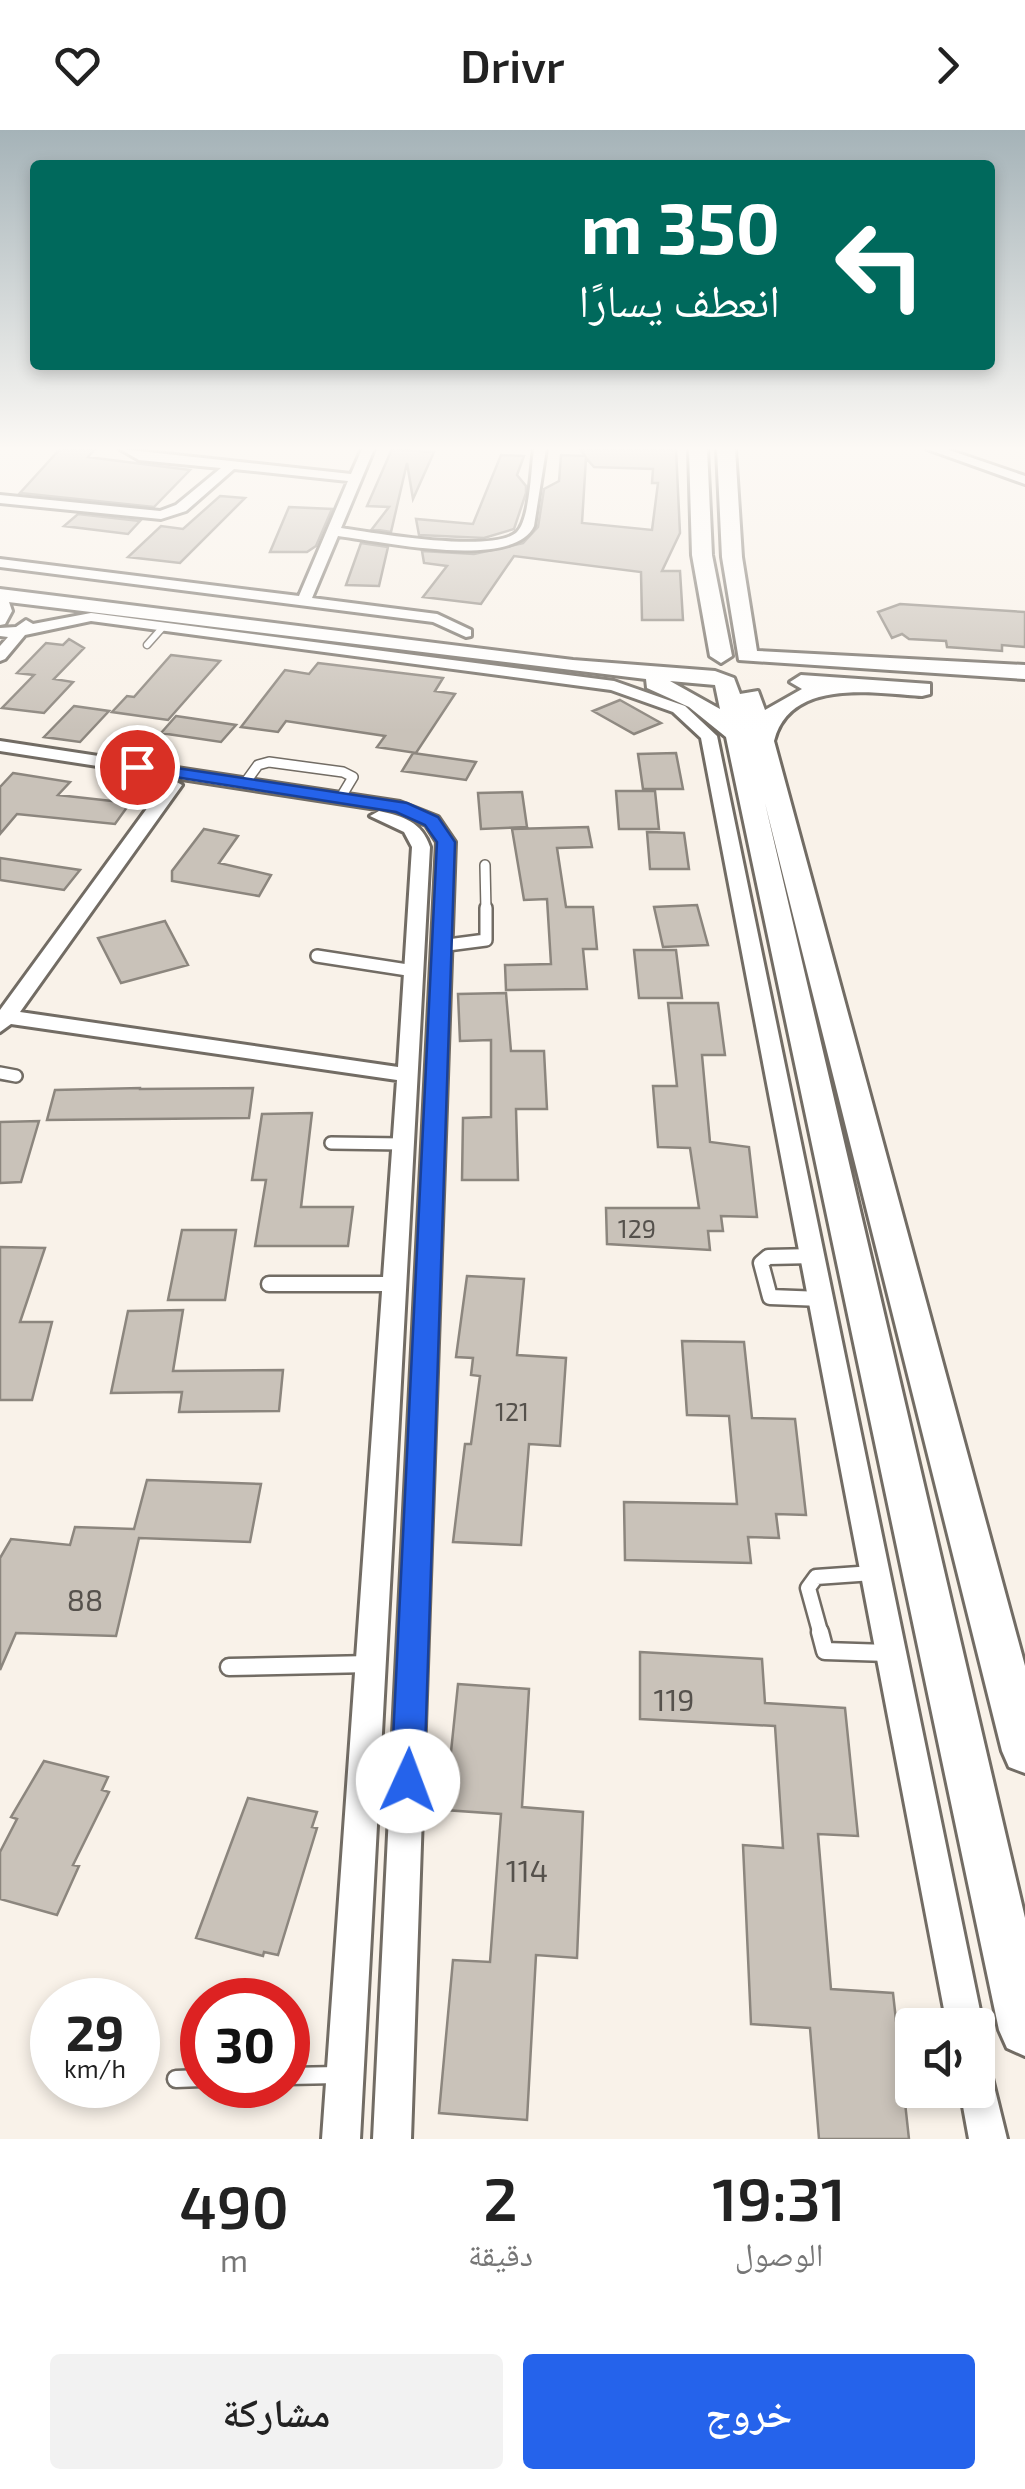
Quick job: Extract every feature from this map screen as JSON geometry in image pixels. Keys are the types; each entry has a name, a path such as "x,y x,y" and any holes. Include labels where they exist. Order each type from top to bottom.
{"street":[{"path":"304,602 329,543"},
{"path":"440,543 478,547 500,543"},
{"path":"702,543 702,556 736,669 1025,2030"},
{"path":"731,543 736,669"},
{"path":"702,556 732,557"},
{"path":"0,563 437,618 466,632"},
{"path":"0,574 466,632 619,662 736,669 1025,672"},
{"path":"0,656 6,629 0,596 573,667 621,660 697,702 749,737"},
{"path":"6,629 76,603"},
{"path":"6,629 76,617 614,686 665,701 701,726 713,748 888,1653 961,2008"},
{"path":"736,669 854,686 1025,694"},
{"path":"749,737 763,729 780,708 812,693 854,686"},
{"path":"0,746 408,809 441,831 446,842 392,2139"},
{"path":"0,759 382,817 413,829 422,847 341,2139"},
{"path":"173,785 3,1021 408,1075"},
{"path":"767,812 1025,1752"},
{"path":"374,1614 415,1612"},
{"path":"982,2108 988,2139"}],"lane":[{"path":"147,644 163,626"},
{"path":"440,946 486,940 485,866"},
{"path":"317,956 414,971"},
{"path":"0,1073 16,1076"},
{"path":"332,1143 403,1144"},
{"path":"814,1256 768,1257 760,1263 770,1297 822,1298"},
{"path":"269,1284 394,1284"},
{"path":"873,1573 816,1577 808,1588 825,1651 888,1653"},
{"path":"229,1667 371,1664"},
{"path":"310,2076 345,2075"}],"building":[{"path":"143,543 200,543 180,563 128,557"},
{"path":"274,543 317,543 307,552 270,552"},
{"path":"361,543 388,547 379,586 346,585"},
{"path":"523,543 675,543 662,571 680,571 683,620 642,620 641,572 514,556 481,604 423,597 447,566 424,563 422,551 474,554"},
{"path":"900,604 1025,612 1025,647 1002,645 1002,651 947,647 946,641 909,639 902,634 892,638 878,612"},
{"path":"69,639 84,648 54,679 73,682 44,713 2,708 34,675 17,673 46,643 63,645"},
{"path":"171,655 220,661 168,720 112,712 127,696 134,697"},
{"path":"318,663 443,678 435,691 455,694 416,753 377,747 385,736 286,721 278,732 241,727 285,670 309,674"},
{"path":"620,700 661,723 634,734 593,711"},
{"path":"74,706 109,711 80,742 44,737"},
{"path":"176,716 236,725 221,742 161,733"},
{"path":"413,753 476,762 466,780 402,771"},
{"path":"676,753 683,789 643,789 638,754"},
{"path":"13,773 70,782 58,795 130,803 115,824 17,814 0,834 0,787"},
{"path":"616,791 655,791 659,829 619,829"},
{"path":"522,792 527,827 481,829 478,793"},
{"path":"588,827 592,847 557,848 566,907 593,907 597,949 583,949 587,989 506,990 505,965 551,964 547,899 524,900 512,829"},
{"path":"204,829 238,836 219,863 271,875 259,896 172,881 172,871"},
{"path":"647,832 684,833 689,869 650,869"},
{"path":"0,858 80,870 64,890 0,880"},
{"path":"697,905 708,945 663,947 654,907"},
{"path":"165,921 188,965 121,983 98,938"},
{"path":"634,950 676,950 682,998 639,998"},
{"path":"506,993 511,1051 544,1051 547,1109 516,1109 518,1180 462,1180 463,1118 491,1117 491,1040 460,1041 458,994"},
{"path":"668,1003 718,1003 725,1055 702,1055 710,1142 749,1147 757,1217 721,1216 723,1231 708,1231 710,1250 607,1244 606,1208 699,1208 690,1148 658,1147 653,1086 677,1086"},
{"path":"253,1088 249,1118 47,1120 55,1090"},
{"path":"312,1113 301,1207 353,1207 348,1246 255,1246 266,1180 252,1180 262,1114"},
{"path":"39,1121 21,1182 0,1183 0,1122"},
{"path":"182,1230 236,1230 225,1300 168,1300"},
{"path":"0,1247 45,1248 20,1322 52,1322 32,1400 0,1400"},
{"path":"467,1276 524,1279 517,1355 566,1358 560,1446 529,1444 521,1545 453,1542 465,1444 471,1444 480,1376 471,1375 473,1358 456,1357"},
{"path":"183,1310 173,1371 283,1370 279,1411 179,1412 182,1392 111,1393 128,1311"},
{"path":"682,1341 744,1342 752,1418 795,1419 806,1515 776,1514 779,1538 748,1537 751,1563 625,1560 624,1502 737,1504 729,1416 687,1415"},
{"path":"147,1480 261,1484 250,1542 139,1538 116,1636 16,1633 0,1670 0,1558 11,1539 70,1545 75,1527 134,1529"},
{"path":"640,1652 762,1659 765,1703 845,1708 858,1836 818,1834 831,1989 893,1993 895,2108 906,2108 909,2139 819,2139 810,2028 751,2024 743,1845 783,1848 775,1726 640,1719"},
{"path":"458,1684 529,1689 522,1807 583,1812 577,1958 536,1955 527,2120 439,2113 453,1960 490,1962 501,1814 445,1810"},
{"path":"44,1761 108,1777 102,1790 109,1792 73,1865 79,1866 57,1915 0,1899 0,1852 17,1819 11,1817"},
{"path":"248,1798 317,1812 312,1827 317,1828 278,1955 264,1952 263,1956 196,1938"}],"route":[{"path":"137,767 400,807 432,821 446,842 408,1781"}]}
